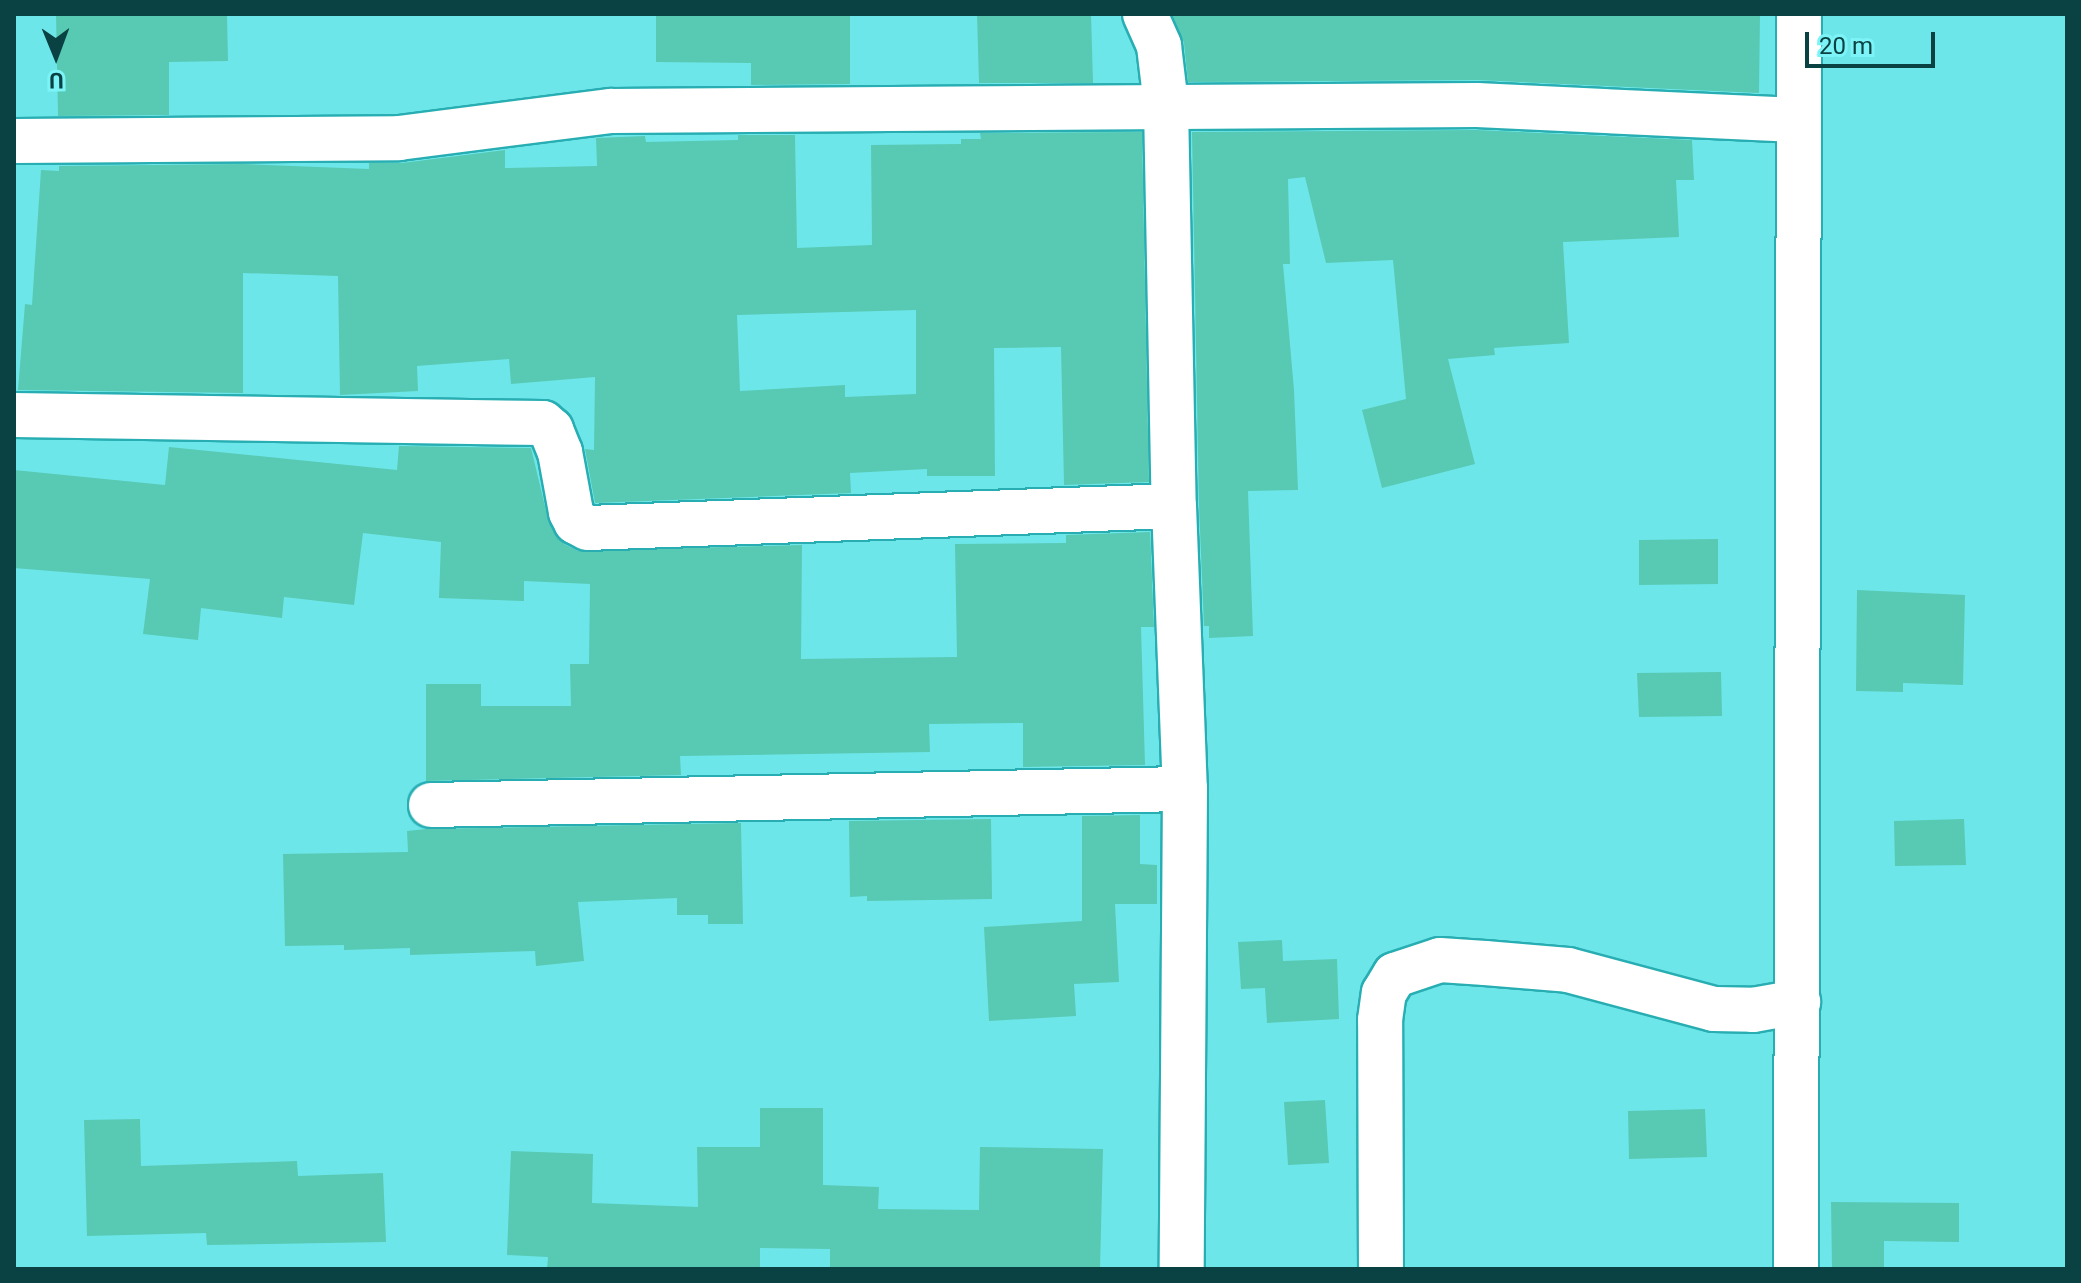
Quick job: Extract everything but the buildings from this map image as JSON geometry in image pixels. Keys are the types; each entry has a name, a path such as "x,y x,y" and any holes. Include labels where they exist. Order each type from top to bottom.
{"street":[{"path":"1145,14 1159,46 1166,105 1174,506 1185,789 1182,1269"},
{"path":"1796,1269 1799,14"},
{"path":"14,141 399,138 611,111 1477,105 1797,120"},
{"path":"14,415 376,423 530,420 543,423 551,430 560,452 571,512 576,522 588,528 1174,506"},
{"path":"431,805 1185,789"},
{"path":"1381,1269 1380,1020 1384,993 1395,975 1440,960 1485,963 1568,970 1714,1009 1753,1010 1798,1002"}]}
